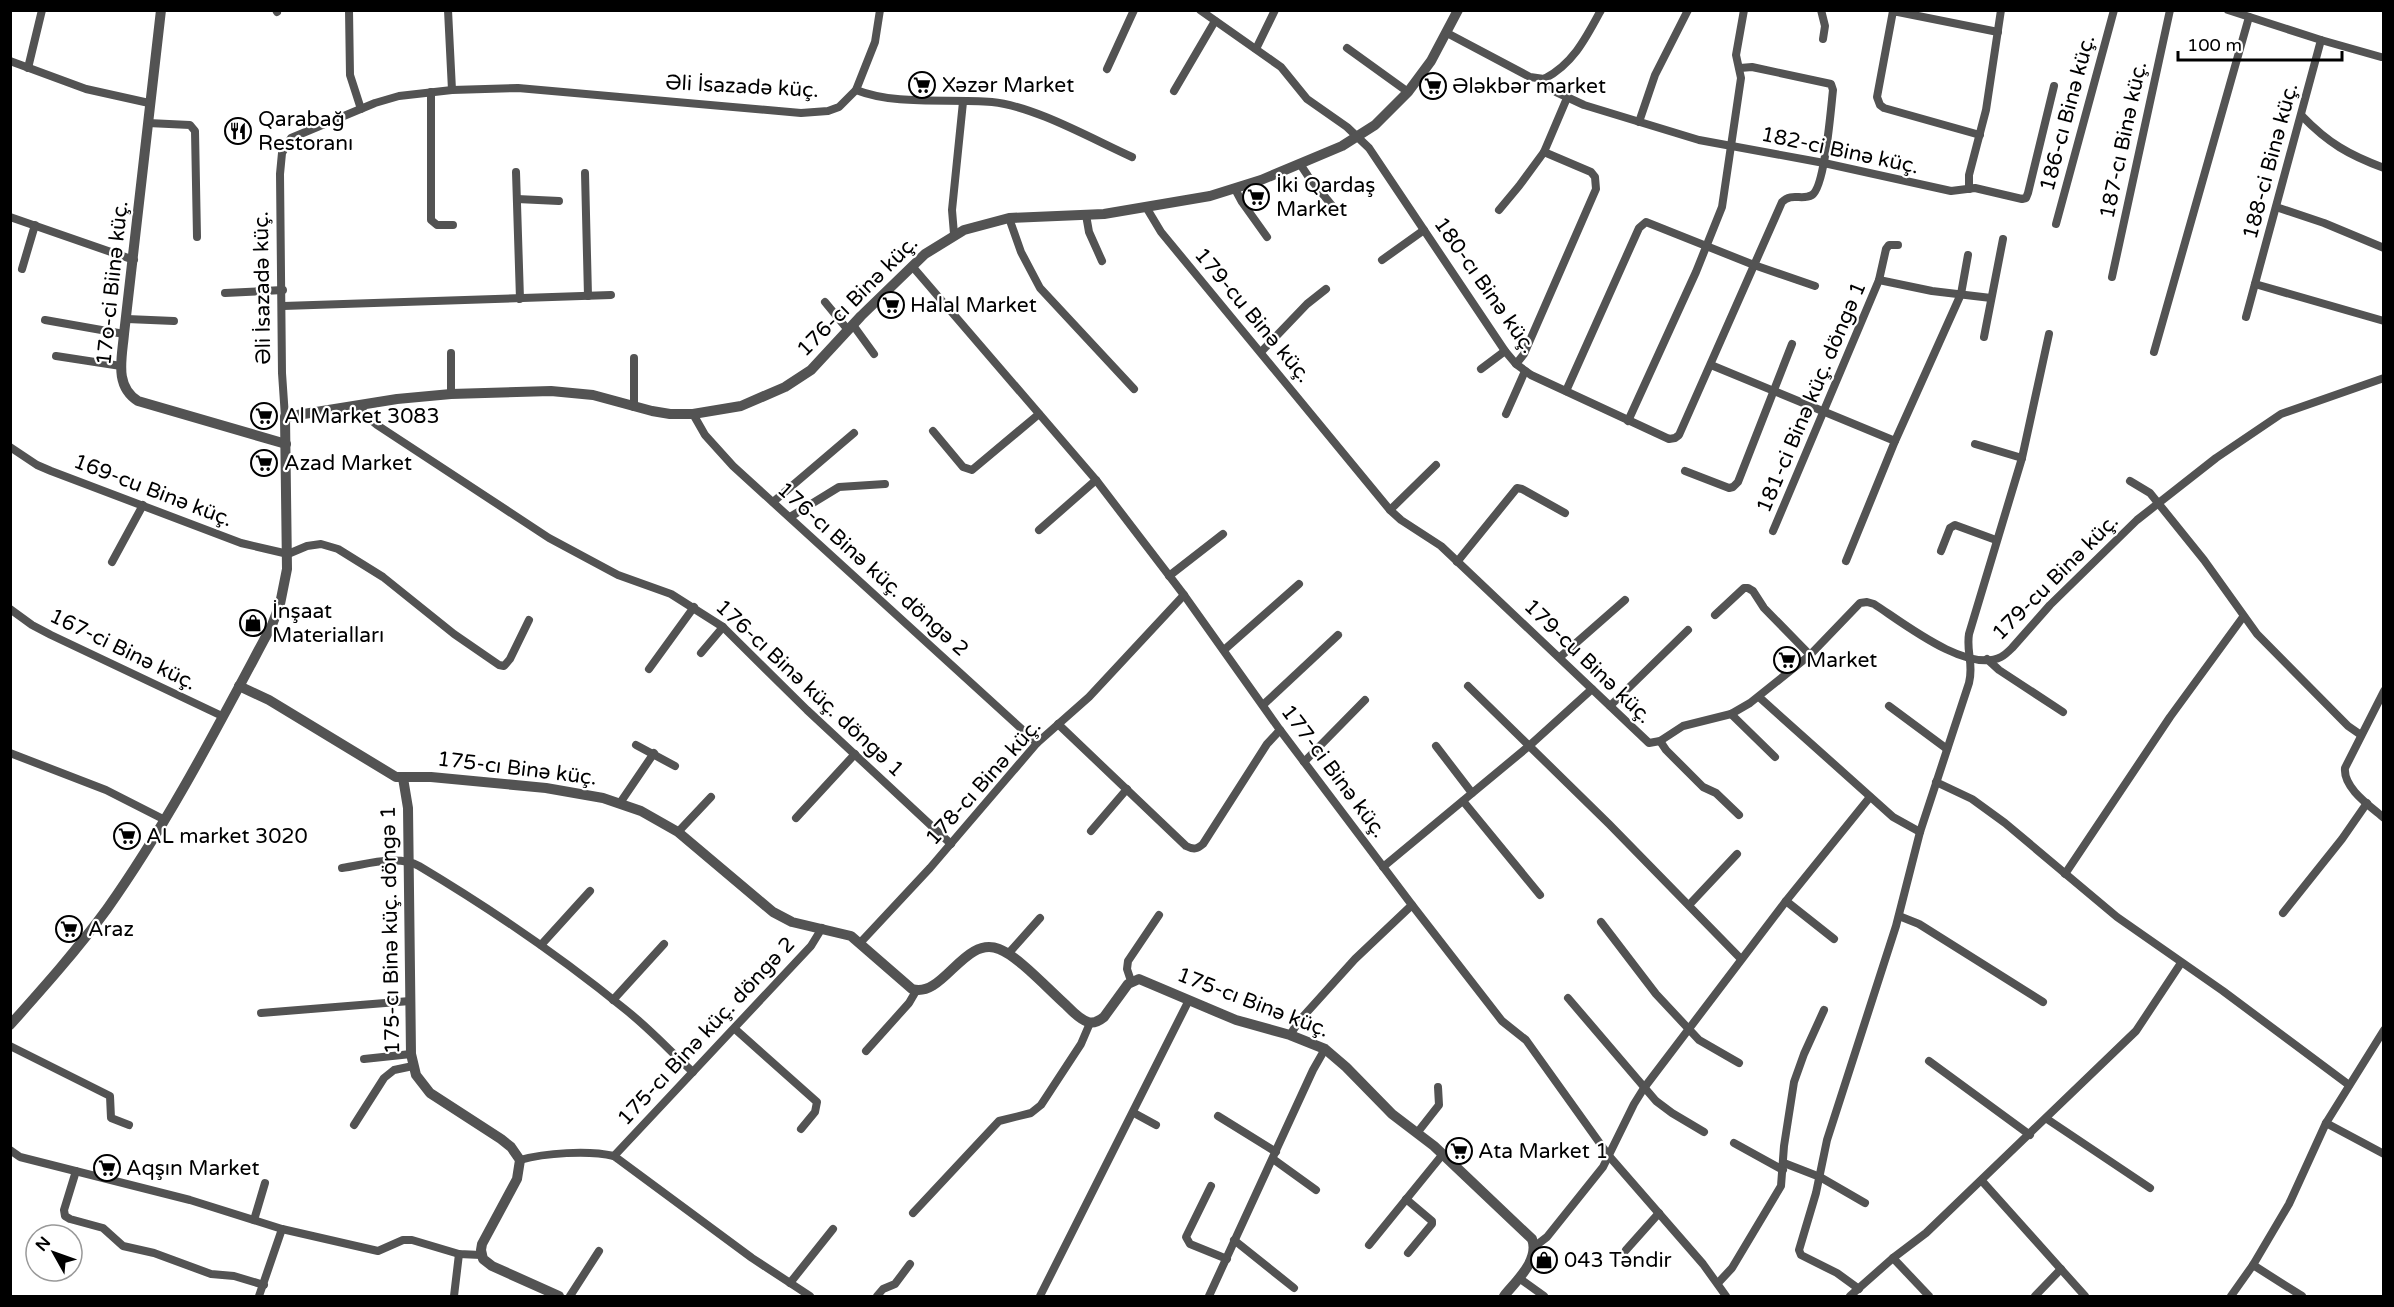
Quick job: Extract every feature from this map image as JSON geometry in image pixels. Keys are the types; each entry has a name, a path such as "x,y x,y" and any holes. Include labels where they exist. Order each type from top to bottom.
{"street":[{"path":"28,68 42,10"},
{"name":"17o-ci Biinə küç.","path":"161,10 124,334 121,366 123,385 138,401 286,444"},
{"path":"349,10 350,75 352,87 361,108"},
{"path":"448,10 452,90"},
{"name":"Əli İsazadə küç.","path":"13,1019 94,926 165,820 239,686 280,604 288,554 282,373 283,290 280,174 284,147 291,138 388,98 452,90 518,88 801,112 828,111 839,107 856,90 875,42 880,10"},
{"path":"1107,69 1134,10"},
{"name":"180-cı Binə küç.","path":"1200,10 1288,73 1313,104 1359,136 1516,364 1525,371 1664,438 1675,438 1679,435 1782,202 1790,196 1814,194 1819,186 1824,163 1833,90 1831,84 1752,68 1740,68"},
{"path":"1256,49 1275,10"},
{"path":"1447,33 1530,77 1544,79 1559,70 1577,52 1601,10"},
{"path":"1639,122 1655,75 1688,10"},
{"path":"1628,421 1707,246 1722,207 1741,78 1736,55 1744,10"},
{"path":"1821,10 1825,26 1822,39"},
{"path":"1980,135 1880,105 1877,97 1893,10 1998,32"},
{"path":"1969,189 1969,175 1980,135 2001,10"},
{"name":"186-cı Binə küç.","path":"2056,224 2114,10"},
{"name":"187-cı Binə küç.","path":"2112,277 2169,10"},
{"path":"2228,10 2381,57"},
{"name":"176-cı Binə küç.","path":"285,417 398,399 451,394 573,392 670,414 693,414 741,406 785,387 811,370 912,266 954,234 977,225 1009,218 1086,215 1146,207 1235,189 1300,164 1359,136 1385,117 1408,92 1431,61 1457,11"},
{"path":"2154,352 2249,17"},
{"path":"1174,91 1215,21"},
{"name":"188-ci Binə küç.","path":"2246,317 2321,40"},
{"path":"1347,48 1408,92"},
{"path":"10,61 86,89 149,103"},
{"name":"182-ci Binə küç.","path":"1544,79 1550,87 1567,98 1598,110 1699,140 1824,163 1951,191 1985,189 2022,199 2026,198 2054,86"},
{"path":"856,90 874,96 992,102 1021,108 1132,157"},
{"path":"431,92 431,220 438,225 453,225"},
{"path":"1499,210 1544,152 1567,98"},
{"path":"954,234 952,210 963,102"},
{"path":"2302,116 2332,144 2353,156 2384,168"},
{"path":"148,123 190,125 195,131 197,237"},
{"path":"1516,364 1524,354 1597,183 1591,172 1544,152"},
{"path":"1300,164 1334,208"},
{"path":"516,172 520,298"},
{"path":"585,173 588,296"},
{"path":"1235,189 1267,237"},
{"path":"517,199 559,201"},
{"name":"179-cu Binə küç.","path":"1146,207 1161,232 1390,510 1411,528 1435,542 1560,657 1642,738 1649,742 1660,741 1683,726 1731,714 1759,697 1810,655 1860,603 1867,602 1947,650 1970,658 2001,657 2079,576 2158,503 2216,458 2270,420 2384,378"},
{"path":"2276,207 2384,248"},
{"path":"1086,215 1089,232 1102,261"},
{"path":"10,217 134,260"},
{"path":"1009,218 1021,252 1040,288 1134,389"},
{"path":"1566,391 1642,224 1650,223 1754,265 1815,286"},
{"path":"22,269 35,225"},
{"path":"1382,260 1424,230"},
{"path":"1984,337 2003,239"},
{"path":"1880,280 1886,249 1889,245 1898,244"},
{"path":"1846,561 1895,441 1961,294 1968,255"},
{"name":"177-ci Binə küç.","path":"912,266 1096,480 1184,595 1280,730 1412,905 1502,1021 1526,1040 1609,1156 1718,1283 1726,1296"},
{"name":"181-ci Binə küç. döngə 1","path":"1773,531 1880,280 1991,298"},
{"path":"2255,284 2384,321"},
{"path":"1261,352 1300,311 1326,289"},
{"path":"225,293 283,290"},
{"path":"283,306 611,296"},
{"path":"825,302 874,354"},
{"path":"127,318 174,321"},
{"path":"45,320 124,334"},
{"path":"1859,1289 1837,1273 1805,1257 1799,1251 1820,1177 1827,1140 1899,916 1920,832 1969,683 1972,666 1968,643 1969,634 2022,458 2049,334"},
{"path":"1685,471 1729,488 1738,482 1792,344"},
{"path":"1481,369 1505,351"},
{"path":"451,353 451,394"},
{"path":"56,356 121,366"},
{"path":"634,358 634,407"},
{"path":"1711,365 1895,441"},
{"path":"1506,414 1525,371"},
{"name":"176-cı Binə küç. döngə 1","path":"359,405 366,416 377,425 549,538 618,574 671,594 723,627 951,844"},
{"name":"176-cı Binə küç. döngə 2","path":"693,414 705,435 733,466 1037,743"},
{"path":"933,431 963,467 972,470 1039,414"},
{"path":"773,502 854,433"},
{"path":"1976,444 2022,458"},
{"name":"169-cu Binə küç.","path":"10,447 37,465 242,543 288,554"},
{"path":"1390,510 1436,465"},
{"path":"1039,530 1096,480"},
{"path":"2130,481 2150,493 2204,560 2243,617 2276,655 2348,726 2361,735"},
{"path":"790,517 839,487 885,484"},
{"path":"1457,562 1517,489 1522,489 1565,513"},
{"path":"112,562 143,505"},
{"path":"1941,551 1950,528 1955,525 1996,540"},
{"path":"1169,576 1223,534"},
{"path":"288,554 307,546 321,544 338,549 383,577 454,634 504,666 510,659 529,620"},
{"path":"1224,650 1299,584"},
{"path":"1715,615 1744,588 1748,588 1753,591 1764,608 1810,655"},
{"name":"178-cı Binə küç.","path":"861,943 951,844 1037,743 1089,698 1184,595"},
{"path":"1560,657 1625,600"},
{"path":"649,669 694,607"},
{"name":"167-ci Binə küç.","path":"10,609 51,635 222,716"},
{"path":"2065,874 2170,717 2243,617"},
{"path":"701,653 723,627"},
{"path":"1610,706 1688,630"},
{"path":"1263,705 1338,635"},
{"path":"1987,659 1999,670 2063,712"},
{"name":"175-cı Binə küç.","path":"239,686 269,700 388,773 403,778 431,777 546,788 620,803 656,818 678,832 773,912 792,922 846,934 861,943 905,984 916,991"},
{"path":"1468,686 1741,959"},
{"path":"1383,867 1530,746 1592,689"},
{"path":"2384,691 2344,773 2353,789 2384,818"},
{"path":"1759,697 1893,817 1920,832"},
{"path":"1304,762 1365,700"},
{"path":"1889,706 1947,749"},
{"path":"1731,714 1775,757"},
{"path":"1058,724 1192,850 1203,844 1267,744 1280,730"},
{"path":"1660,741 1702,787 1716,793 1739,815"},
{"path":"636,745 675,766"},
{"path":"1436,746 1472,793"},
{"path":"10,753 106,790 165,820"},
{"path":"620,803 654,753"},
{"path":"796,818 855,754"},
{"name":"175-cı Binə küç. döngə 1","path":"403,778 407,800 413,1066 421,1083 430,1093 512,1147 520,1160"},
{"path":"1936,782 1972,799 2005,823 2117,917 2223,991 2349,1085"},
{"path":"1091,831 1126,789"},
{"path":"678,832 711,797"},
{"path":"1504,1296 1531,1261 1534,1247 1547,1237 1589,1186 1609,1156 1644,1088 1786,901 1870,797"},
{"path":"1463,801 1540,895"},
{"path":"2283,913 2342,839 2367,803"},
{"path":"1689,905 1737,854"},
{"path":"342,868 396,861 409,862 465,894 541,945 613,1000 693,1072"},
{"path":"541,945 590,891"},
{"path":"1786,901 1834,939"},
{"path":"1290,1035 1299,1021 1355,959 1412,905"},
{"path":"866,1051 909,1003 916,991 936,983 978,949 992,947 1008,954 1075,1014 1090,1023 1100,1021 1131,981 1127,969 1128,961 1159,915"},
{"path":"1899,916 1919,924 2043,1002"},
{"path":"1008,954 1040,918"},
{"path":"1601,922 1656,994 1689,1029 1710,1048 1739,1063"},
{"name":"175-cı Binə küç. döngə 2","path":"614,1156 811,946 822,928"},
{"path":"613,1000 664,944"},
{"path":"1850,1296 1893,1258 1926,1233 2136,1031 2181,963"},
{"name":"175-cı Binə küç.","path":"1131,981 1143,979 1236,1020 1290,1035 1324,1050 1346,1067 1392,1114 1443,1154 1528,1234 1534,1247"},
{"path":"1568,998 1644,1088 1672,1113 1704,1132"},
{"path":"1040,1296 1189,1000"},
{"path":"261,1013 410,1001"},
{"path":"1718,1283 1732,1268 1781,1186 1794,1082 1824,1010"},
{"path":"913,1213 999,1121 1031,1113 1041,1105 1081,1044 1090,1023"},
{"path":"735,1029 817,1102 814,1112 801,1129"},
{"path":"2231,1296 2253,1265 2289,1204 2326,1124 2349,1085 2380,1043 2384,1030"},
{"path":"10,1046 110,1096 111,1119 129,1125"},
{"path":"1209,1296 1312,1070 1324,1050"},
{"path":"364,1059 411,1054"},
{"path":"1929,1060 2030,1135"},
{"path":"354,1125 384,1078 394,1070 413,1066"},
{"path":"1417,1133 1439,1105 1438,1087"},
{"path":"1134,1113 1156,1125"},
{"path":"1218,1116 1275,1155 1316,1190"},
{"path":"2047,1119 2150,1188"},
{"path":"2326,1124 2384,1154"},
{"path":"1734,1143 1783,1167 1820,1177 1865,1203"},
{"path":"10,1150 20,1157 183,1198 282,1229 378,1251 404,1240 412,1240 459,1254 481,1256 492,1266 557,1296"},
{"path":"481,1256 483,1244 517,1179 520,1160 538,1156 593,1154 614,1156 752,1258 810,1296"},
{"path":"1369,1245 1443,1154"},
{"path":"76,1171 64,1210 65,1216 103,1228 123,1246 154,1253 211,1274 234,1276 264,1286"},
{"path":"1982,1181 2085,1296"},
{"path":"254,1220 265,1184"},
{"path":"1211,1186 1186,1237 1190,1244 1227,1259"},
{"path":"1406,1199 1432,1221 1408,1253"},
{"path":"1626,1250 1659,1213"},
{"path":"259,1296 282,1229"},
{"path":"790,1283 833,1229"},
{"path":"1234,1240 1294,1288"},
{"path":"570,1296 599,1251"},
{"path":"454,1296 459,1254"},
{"path":"1893,1258 1929,1296"},
{"path":"877,1296 883,1289 895,1284 910,1264"},
{"path":"2253,1265 2302,1296"},
{"path":"2035,1296 2061,1269"},
{"path":"1519,1278 1544,1296"}],"place":[{"name":"Xəzər Market","path":"922,85"},
{"name":"Ələkbər market","path":"1433,86"},
{"name":"Qarabağ Restoranı","path":"238,131"},
{"name":"İki Qardaş Market","path":"1256,197"},
{"name":"Halal Market","path":"891,305"},
{"name":"Al Market 3083","path":"264,416"},
{"name":"Azad Market","path":"264,463"},
{"name":"İnşaat Materialları","path":"253,623"},
{"name":"Market","path":"1787,660"},
{"name":"AL market 3020","path":"127,836"},
{"name":"Araz","path":"69,929"},
{"name":"Ata Market 1","path":"1459,1151"},
{"name":"Aqşın Market","path":"107,1168"},
{"name":"043 Təndir","path":"1544,1260"}]}
